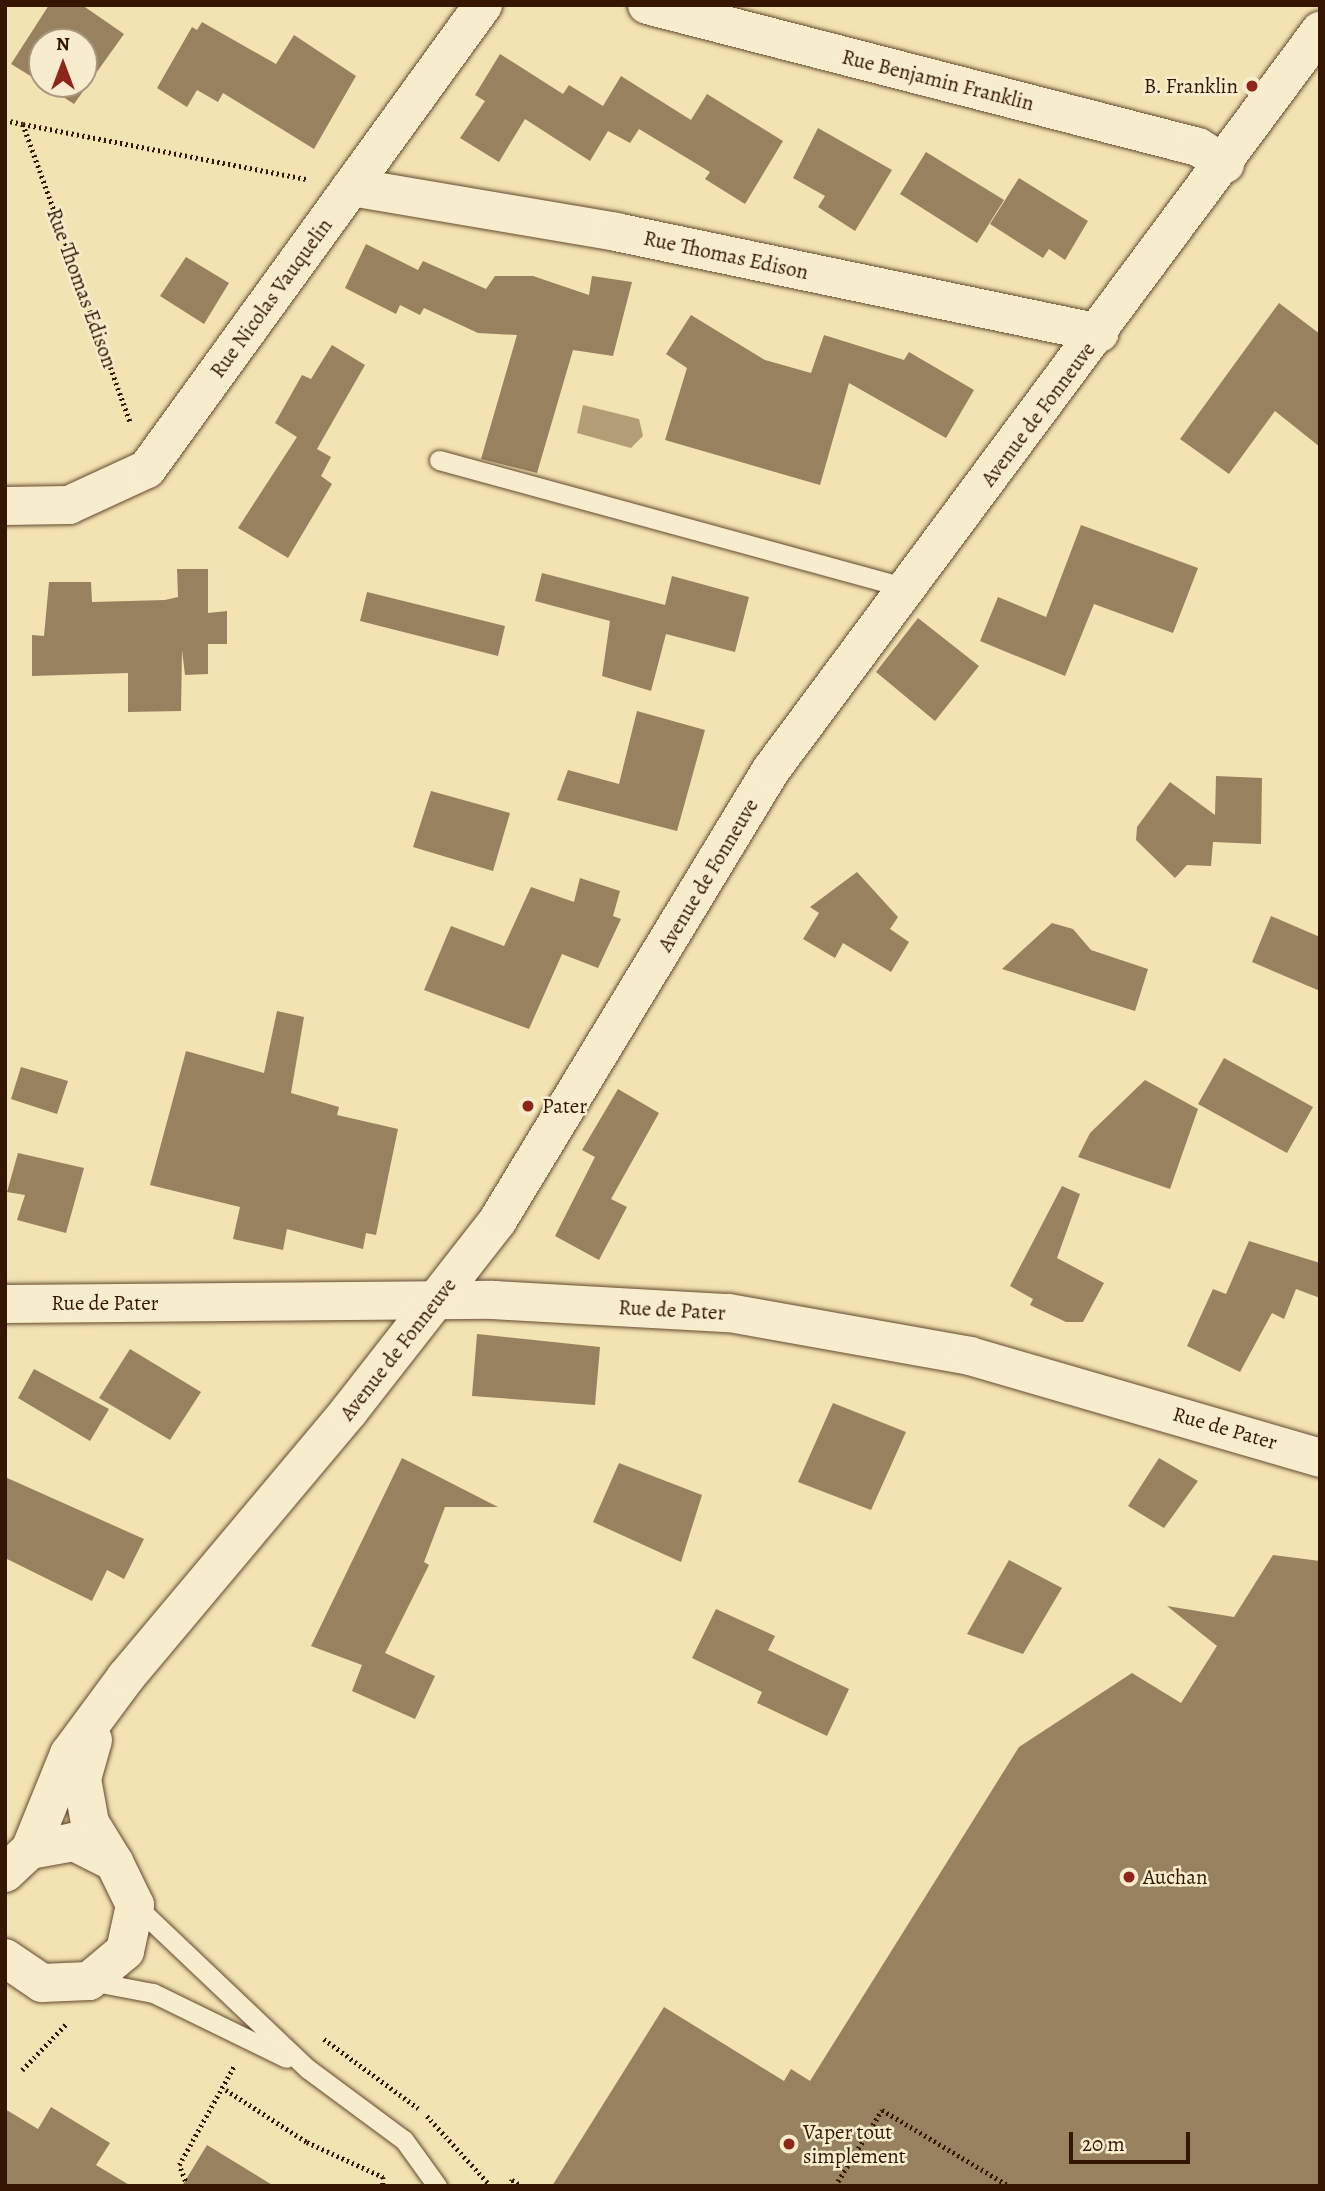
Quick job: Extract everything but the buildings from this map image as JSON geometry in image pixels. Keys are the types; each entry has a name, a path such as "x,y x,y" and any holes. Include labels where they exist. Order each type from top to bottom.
{"street":[{"name":"Rue Nicolas Vauquelin","path":"5,506 69,505 147,469 483,5"},
{"name":"Rue Benjamin Franklin","path":"647,5 1198,147 1225,164"},
{"name":"Avenue de Fonneuve","path":"18,1861 69,1754 437,1301 498,1220 771,770 1100,333 1320,32"},
{"name":"Rue Thomas Edison","path":"351,187 616,232 1100,333"},
{"name":"Rue de Pater","path":"5,1304 437,1301 729,1313 970,1356 1320,1458"},
{"name":"Avenue de Fonneuve","path":"99,1717 82,1779 90,1823 135,1905"},
{"name":"Avenue de Fonneuve","path":"18,1861 74,1842 114,1863"},
{"path":"5,1993 42,1983 89,1981 125,1951 135,1905"},
{"path":"5,1958 42,1983"}],"lane":[{"path":"439,460 908,589"},
{"path":"135,1905 308,2068 404,2140 437,2186"},
{"path":"89,1981 153,1993 308,2068"}],"path":[{"path":"5,120 351,187"},
{"name":"Rue Thomas Edison","path":"23,124 147,469"},
{"path":"22,2070 66,2024 78,2019"},
{"path":"311,2034 336,2044 436,2124 491,2186"},
{"path":"187,2186 179,2165 226,2090 235,2065 224,2058"},
{"path":"226,2090 307,2142 383,2177 383,2186"},
{"path":"835,2186 882,2110 1009,2186"},
{"path":"508,2186 512,2180 522,2186"}],"shaded area":[{"path":"583,405 639,419 643,436 631,448 577,433"}],"place":[{"name":"B. Franklin","path":"1252,86"},
{"name":"Pater","path":"528,1106"},
{"name":"Auchan","path":"1129,1877"},
{"name":"Vaper tout simplement","path":"789,2144"}]}
